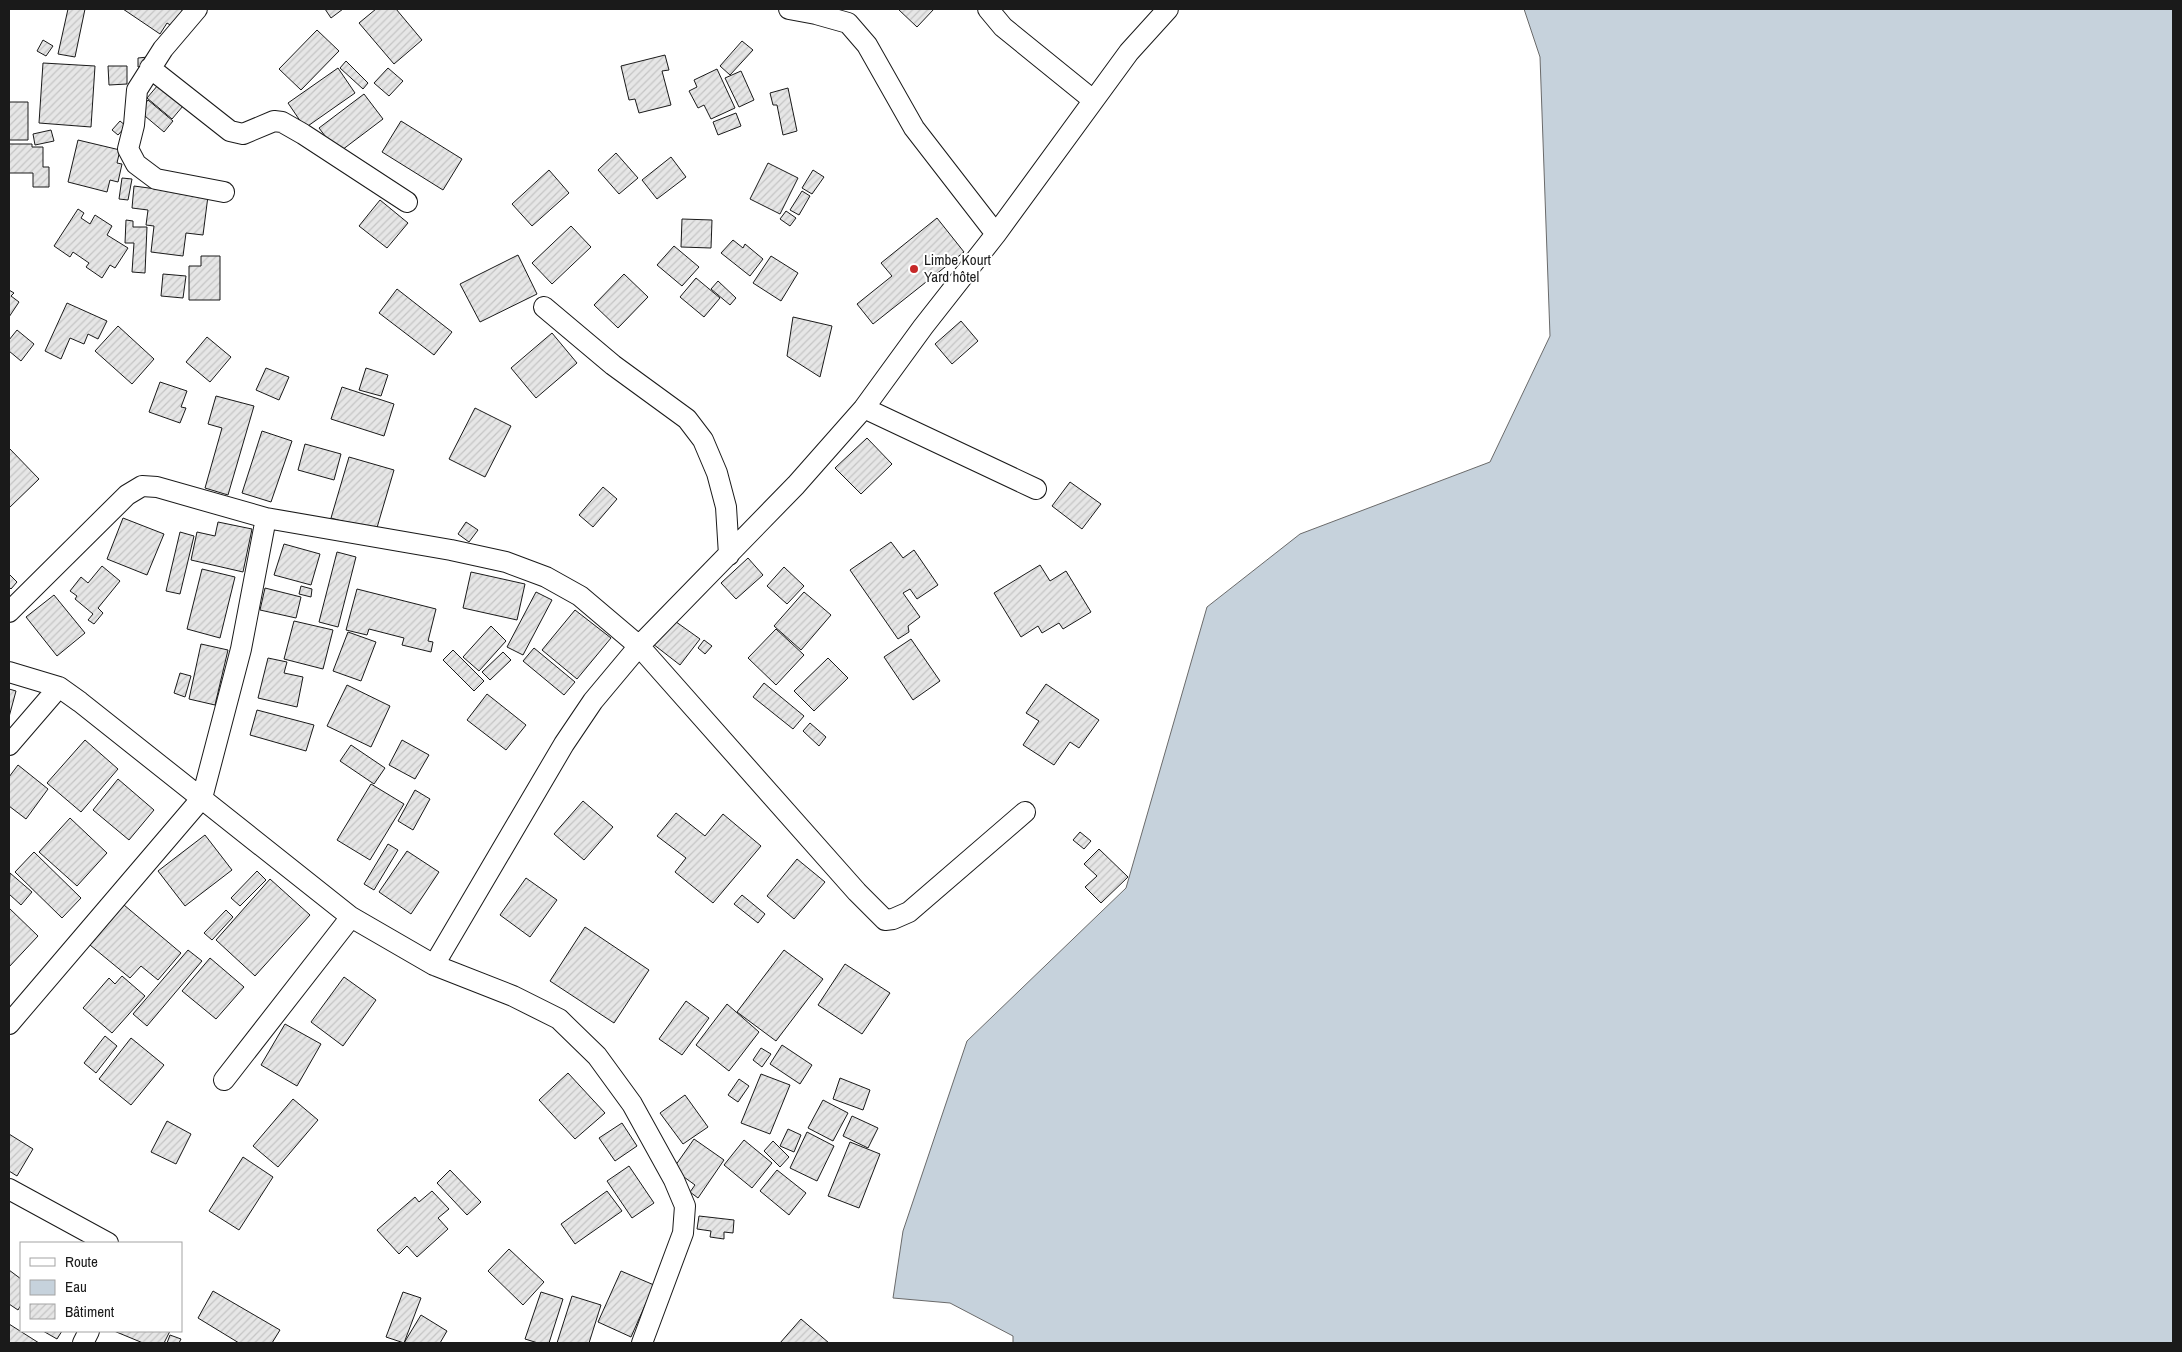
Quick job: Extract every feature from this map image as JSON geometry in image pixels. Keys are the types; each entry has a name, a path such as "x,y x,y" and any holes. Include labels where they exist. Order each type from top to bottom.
{"street":[{"path":"197,9 163,49 137,90 134,125 128,149 136,164 156,179 224,192"},
{"path":"788,9 848,23 867,45 914,128 996,234"},
{"path":"988,9 1003,27 1093,100"},
{"path":"434,965 564,744 593,701 639,646 796,485 864,408 923,327 996,234 1129,52 1168,9"},
{"path":"150,68 230,132 243,134 274,121 282,122 407,202"},
{"path":"544,307 613,365 687,419 703,440 717,473 726,507 729,555"},
{"path":"864,408 1036,489"},
{"path":"9,612 128,495 142,486 157,487 266,518 451,550 506,562 546,577 580,596 639,646 851,885 885,920 893,919 909,912 1025,812"},
{"path":"9,1024 202,798 241,649 266,518"},
{"path":"9,672 59,687 351,917 434,965 513,996 559,1019 597,1056 632,1104 674,1180 685,1206 683,1233 642,1343"},
{"path":"9,745 59,687"},
{"path":"224,1080 351,917"},
{"path":"9,1189 106,1242"}],"water":[{"path":"1524,9 2173,9 2173,1343 1013,1343 1013,1336 950,1303 893,1298 903,1231 967,1041 1126,888 1207,607 1300,534 1490,462 1550,336 1540,57"}],"building":[{"path":"68,9 85,9 75,57 58,54"},
{"path":"123,9 180,9 185,12 175,28 167,23 160,34"},
{"path":"325,9 343,9 331,18"},
{"path":"376,9 396,9 422,40 394,64 359,23"},
{"path":"898,9 934,9 917,27"},
{"path":"317,30 339,51 301,90 279,69"},
{"path":"43,40 53,46 46,56 37,51"},
{"path":"742,41 753,50 730,75 720,66"},
{"path":"665,55 669,70 662,71 671,105 639,113 635,99 629,100 621,66"},
{"path":"148,57 148,66 138,67 138,58"},
{"path":"346,61 368,83 363,89 340,68"},
{"path":"43,63 95,66 91,127 39,123"},
{"path":"108,66 127,66 127,84 109,85"},
{"path":"338,68 355,93 305,128 288,103"},
{"path":"388,68 403,81 389,96 374,83"},
{"path":"717,69 735,108 711,119 704,105 698,108 689,91 697,87 694,80"},
{"path":"741,71 754,100 739,107 725,78"},
{"path":"158,85 183,106 172,119 147,98"},
{"path":"788,88 797,131 783,135 777,105 773,105 770,93"},
{"path":"364,94 383,119 338,153 319,128"},
{"path":"148,100 173,121 164,132 139,111"},
{"path":"9,102 28,102 28,140 9,140"},
{"path":"736,113 741,126 718,135 713,122"},
{"path":"120,121 126,126 118,135 112,130"},
{"path":"401,121 462,159 443,190 382,152"},
{"path":"51,130 54,141 35,145 33,134"},
{"path":"78,140 120,150 117,163 122,164 118,182 110,180 107,192 68,182"},
{"path":"9,144 32,144 32,147 43,147 43,167 49,167 49,187 33,187 33,173 9,173"},
{"path":"616,153 638,178 619,194 598,170"},
{"path":"671,157 686,177 657,199 642,180"},
{"path":"768,163 798,178 780,214 750,199"},
{"path":"549,170 569,193 532,226 512,204"},
{"path":"813,170 824,177 812,194 802,188"},
{"path":"122,178 132,179 128,200 119,199"},
{"path":"134,186 208,196 203,235 186,233 183,256 151,252 154,226 146,225 148,210 132,208"},
{"path":"802,191 810,196 799,215 790,210"},
{"path":"380,200 408,223 387,248 359,226"},
{"path":"78,209 84,213 81,218 90,224 95,215 112,226 107,235 128,248 115,268 110,265 102,278 86,267 89,263 73,252 70,257 54,246"},
{"path":"786,211 796,218 790,226 780,219"},
{"name":"Limbe Kourt Yard hôtel","path":"937,218 964,252 873,324 857,304 892,276 881,263"},
{"path":"682,219 712,220 711,248 681,247"},
{"path":"126,220 133,221 133,227 147,227 145,273 132,272 134,243 125,243"},
{"path":"571,226 591,247 552,284 532,263"},
{"path":"733,240 743,248 745,244 763,259 750,276 721,253"},
{"path":"674,246 699,267 682,286 657,265"},
{"path":"518,255 537,294 480,322 460,284"},
{"path":"201,256 220,256 220,300 189,300 189,266 201,266"},
{"path":"771,256 798,273 781,301 753,283"},
{"path":"163,274 186,276 183,298 161,296"},
{"path":"624,274 648,297 618,328 594,305"},
{"path":"696,278 720,298 704,317 680,297"},
{"path":"718,281 736,298 730,305 711,289"},
{"path":"397,289 452,332 434,355 379,313"},
{"path":"9,290 14,293 11,296 19,302 9,317"},
{"path":"67,303 107,321 98,339 88,334 84,344 70,338 61,359 45,351"},
{"path":"793,317 832,326 820,377 787,356"},
{"path":"961,321 978,341 952,364 935,344"},
{"path":"118,326 154,359 132,384 95,351"},
{"path":"17,330 34,344 21,361 9,351 9,340"},
{"path":"552,333 577,363 536,398 511,368"},
{"path":"207,337 231,357 210,382 186,362"},
{"path":"266,368 289,377 279,400 256,390"},
{"path":"366,368 388,375 381,396 359,390"},
{"path":"160,382 187,391 181,407 186,408 180,423 149,412"},
{"path":"342,387 394,404 384,436 331,419"},
{"path":"216,396 254,406 228,495 205,488 222,428 208,424"},
{"path":"475,408 511,426 485,477 449,459"},
{"path":"262,431 292,441 271,502 242,493"},
{"path":"867,438 892,464 861,494 835,468"},
{"path":"305,444 341,454 334,480 298,470"},
{"path":"9,448 39,479 9,508"},
{"path":"349,457 394,470 376,531 331,518"},
{"path":"1070,482 1101,504 1082,529 1052,506"},
{"path":"603,487 617,499 593,527 579,515"},
{"path":"123,518 164,534 147,575 107,559"},
{"path":"218,522 252,529 243,572 191,560 197,532 215,536"},
{"path":"466,522 478,530 469,542 458,534"},
{"path":"180,532 194,536 180,594 166,591"},
{"path":"891,542 903,558 914,550 938,585 917,599 910,589 903,593 920,617 908,626 909,632 898,639 850,570"},
{"path":"284,544 320,554 311,585 274,575"},
{"path":"337,552 356,557 338,627 319,622"},
{"path":"748,558 763,575 736,599 721,583"},
{"path":"1040,565 1050,581 1066,571 1091,612 1063,629 1059,623 1042,633 1038,626 1021,637 994,593"},
{"path":"102,566 120,581 98,608 103,613 94,624 88,620 93,614 75,599 77,596 70,591 81,577 88,583"},
{"path":"784,567 804,586 787,604 767,586"},
{"path":"202,569 235,577 220,638 187,629"},
{"path":"471,572 525,584 517,620 463,608"},
{"path":"9,574 17,582 11,589 9,587"},
{"path":"301,586 312,589 311,597 299,594"},
{"path":"265,588 301,597 296,618 260,610"},
{"path":"357,589 436,609 428,641 433,642 431,652 402,645 404,638 369,629 367,635 346,630"},
{"path":"536,592 552,600 523,655 507,647"},
{"path":"804,592 831,615 801,650 774,626"},
{"path":"54,595 85,633 57,656 26,617"},
{"path":"575,610 611,638 577,679 542,650"},
{"path":"672,619 700,639 680,665 653,644"},
{"path":"294,621 333,630 323,669 284,659"},
{"path":"491,626 506,641 479,671 463,657"},
{"path":"776,629 804,655 776,685 748,658"},
{"path":"348,632 376,642 361,681 333,671"},
{"path":"911,639 940,681 913,700 884,657"},
{"path":"704,640 712,646 705,654 698,648"},
{"path":"201,644 228,650 215,705 189,699"},
{"path":"534,648 575,682 564,695 523,661"},
{"path":"453,650 484,681 474,691 443,660"},
{"path":"503,652 511,660 490,680 482,672"},
{"path":"268,658 287,662 284,673 303,677 297,707 258,698"},
{"path":"828,658 848,678 814,711 794,691"},
{"path":"180,673 191,676 185,697 174,693"},
{"path":"764,683 804,716 793,729 753,697"},
{"path":"1046,684 1099,720 1079,748 1070,742 1054,765 1023,745 1039,721 1026,713"},
{"path":"347,685 390,706 371,747 327,726"},
{"path":"9,689 16,691 9,717"},
{"path":"487,694 526,725 506,750 467,720"},
{"path":"257,710 314,725 306,751 250,735"},
{"path":"810,723 826,737 819,746 803,731"},
{"path":"85,740 118,769 81,812 47,783"},
{"path":"402,740 429,755 415,779 389,765"},
{"path":"351,745 385,768 374,784 340,761"},
{"path":"18,765 48,789 26,819 9,806 9,777"},
{"path":"118,779 154,810 129,840 93,810"},
{"path":"371,784 404,804 370,860 337,840"},
{"path":"415,790 430,799 413,830 398,821"},
{"path":"583,801 613,827 584,860 554,834"},
{"path":"676,813 705,836 723,814 761,846 713,903 675,872 686,858 657,836"},
{"path":"70,818 107,853 77,886 39,852"},
{"path":"1080,832 1091,841 1084,849 1073,840"},
{"path":"205,835 232,870 185,906 158,871"},
{"path":"388,844 398,850 374,890 364,884"},
{"path":"1099,849 1128,877 1101,903 1085,887 1097,876 1084,864"},
{"path":"407,851 439,872 411,914 379,892"},
{"path":"34,852 81,898 62,918 15,872"},
{"path":"797,859 825,882 794,919 767,896"},
{"path":"257,871 266,880 240,906 231,898"},
{"path":"10,873 32,892 21,905 9,894"},
{"path":"526,878 557,900 530,937 500,915"},
{"path":"270,879 310,915 255,976 216,940"},
{"path":"742,895 765,914 758,923 734,904"},
{"path":"124,905 181,953 158,980 141,966 130,978 90,945"},
{"path":"9,908 38,936 9,967"},
{"path":"226,910 233,917 212,940 204,933"},
{"path":"585,927 649,970 614,1023 550,981"},
{"path":"188,950 202,961 147,1026 133,1014"},
{"path":"784,950 823,979 776,1041 737,1012"},
{"path":"210,958 244,987 216,1019 182,991"},
{"path":"845,964 890,993 862,1034 818,1005"},
{"path":"122,976 145,996 112,1033 83,1008 109,978 115,984"},
{"path":"344,977 376,1000 343,1046 311,1022"},
{"path":"686,1001 709,1018 682,1055 659,1039"},
{"path":"727,1004 759,1032 729,1071 696,1045"},
{"path":"285,1024 321,1044 297,1086 261,1065"},
{"path":"105,1036 117,1046 96,1073 84,1063"},
{"path":"131,1038 164,1065 131,1105 99,1079"},
{"path":"782,1045 812,1065 800,1084 770,1064"},
{"path":"761,1048 771,1054 762,1067 753,1060"},
{"path":"568,1073 605,1113 575,1139 539,1100"},
{"path":"761,1074 790,1085 770,1134 741,1123"},
{"path":"840,1078 870,1090 863,1110 833,1099"},
{"path":"739,1079 749,1086 738,1102 728,1095"},
{"path":"685,1095 708,1127 683,1144 660,1113"},
{"path":"293,1099 318,1120 278,1167 253,1146"},
{"path":"823,1100 848,1113 833,1141 808,1128"},
{"path":"852,1116 878,1128 868,1148 843,1136"},
{"path":"167,1121 191,1134 176,1164 151,1152"},
{"path":"622,1123 637,1146 615,1161 599,1138"},
{"path":"788,1129 801,1135 794,1152 780,1146"},
{"path":"807,1132 834,1146 817,1181 790,1168"},
{"path":"9,1134 33,1149 17,1176 9,1171"},
{"path":"694,1139 724,1160 698,1198 690,1192 695,1185 673,1169"},
{"path":"744,1140 772,1163 752,1188 724,1165"},
{"path":"773,1141 789,1157 780,1167 764,1151"},
{"path":"850,1142 880,1154 859,1208 828,1196"},
{"path":"243,1157 273,1177 239,1230 209,1211"},
{"path":"629,1166 654,1203 632,1218 607,1181"},
{"path":"450,1170 481,1202 467,1215 437,1183"},
{"path":"777,1170 806,1193 789,1215 760,1191"},
{"path":"432,1191 449,1209 438,1218 448,1229 417,1257 407,1246 399,1254 377,1230 415,1197 419,1202"},
{"path":"607,1191 622,1211 575,1244 561,1224"},
{"path":"699,1216 734,1220 733,1233 724,1232 724,1239 710,1237 711,1231 697,1229"},
{"path":"509,1249 544,1282 523,1305 488,1271"},
{"path":"9,1270 20,1278 20,1307 18,1310 9,1304"},
{"path":"621,1271 654,1285 631,1337 598,1322"},
{"path":"213,1291 280,1330 272,1343 239,1343 198,1318"},
{"path":"403,1292 421,1298 404,1343 386,1337"},
{"path":"541,1292 563,1299 549,1343 538,1343 525,1339"},
{"path":"572,1296 601,1305 589,1343 557,1343"},
{"path":"421,1315 447,1331 440,1343 404,1343"},
{"path":"801,1319 829,1343 780,1343"},
{"path":"9,1324 39,1343 9,1343"},
{"path":"45,1332 61,1332 57,1339"},
{"path":"116,1332 170,1332 164,1343 143,1343"},
{"path":"170,1335 181,1339 179,1343 167,1343"}],"place":[{"name":"Limbe Kourt Yard hôtel","path":"914,269"}]}
